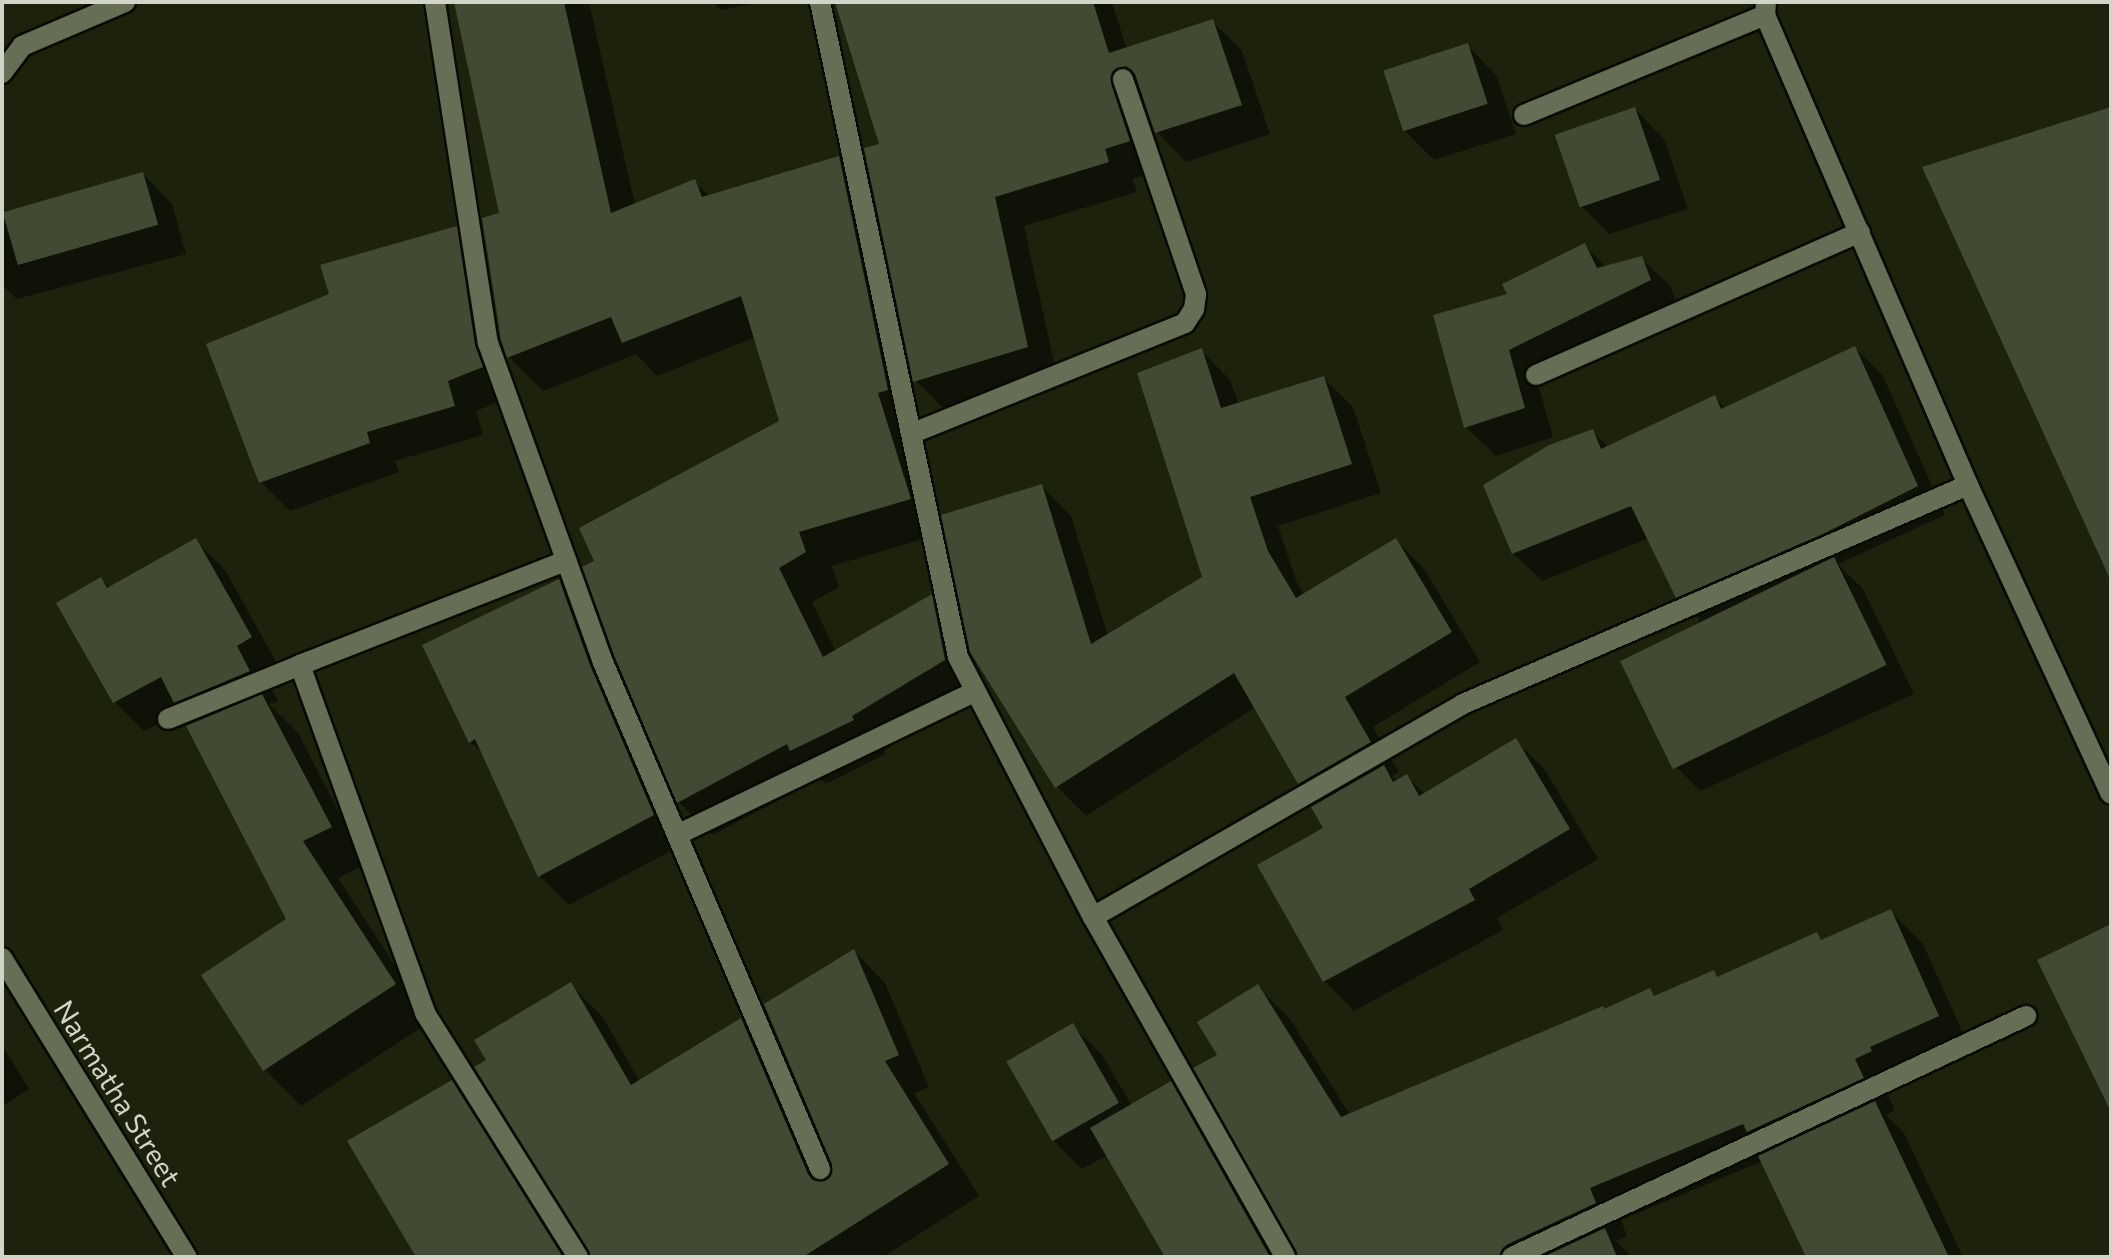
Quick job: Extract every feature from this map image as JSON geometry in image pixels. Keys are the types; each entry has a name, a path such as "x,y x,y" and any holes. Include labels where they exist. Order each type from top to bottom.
{"street":[{"path":"2,73 22,46 125,2"},
{"path":"435,2 488,343 602,660 820,1169"},
{"path":"820,2 913,433 923,504 958,657 1093,917 1285,1257"},
{"path":"1524,115 1766,9 1968,485 2111,794"},
{"path":"913,433 1185,323 1194,309 1196,294 1123,79"},
{"path":"1536,375 1860,232"},
{"path":"1093,917 1463,704 1968,485"},
{"path":"168,719 566,561"},
{"path":"300,665 425,1013 578,1257"},
{"path":"677,835 974,692"},
{"name":"Narmatha Street","path":"2,958 187,1257"},
{"path":"1512,1257 2026,1016"}],"building":[{"path":"454,2 564,2 611,213 695,179 702,197 839,156 888,390 878,393 911,499 799,532 806,552 779,568 823,657 932,594 945,660 852,716 854,720 790,751 787,744 677,803 614,655 582,567 594,561 579,528 779,421 741,296 622,343 611,317 507,358 501,340 482,218 499,213"},
{"path":"835,2 1093,2 1109,53 1213,19 1242,105 1155,133 1135,74 1126,66 1114,70 1111,83 1130,141 1105,149 1109,162 995,197 1028,347 913,382 864,148 879,144"},
{"path":"1468,43 1488,104 1403,131 1383,71"},
{"path":"1635,107 1660,180 1580,207 1555,135"},
{"path":"2111,107 2111,581 1922,167"},
{"path":"143,172 158,225 18,265 3,212"},
{"path":"457,226 475,345 483,367 448,381 455,406 367,432 370,443 259,483 206,344 329,294 320,265"},
{"path":"1585,243 1597,268 1642,256 1651,280 1509,350 1525,408 1464,428 1433,315 1507,294 1502,284"},
{"path":"1855,346 1918,486 1823,534 1676,598 1631,506 1512,554 1483,485 1549,445 1593,429 1601,449 1715,395 1721,409"},
{"path":"1202,348 1221,408 1324,376 1352,464 1250,497 1268,551 1296,598 1396,538 1452,632 1345,697 1371,742 1298,784 1234,673 1055,788 970,652 941,515 1042,484 1091,644 1202,577 1137,373"},
{"path":"196,538 252,637 237,646 250,671 174,703 161,677 113,703 56,603 101,577 107,588"},
{"path":"1834,557 1887,665 1673,769 1620,661"},
{"path":"559,579 590,665 654,815 538,877 475,739 469,743 422,645"},
{"path":"262,694 332,827 303,841 396,984 263,1071 201,975 286,919 186,726"},
{"path":"1516,738 1570,829 1469,889 1475,900 1323,982 1257,865 1323,828 1311,807 1384,765 1393,782 1407,774 1419,796"},
{"path":"1891,909 1939,1016 1870,1047 1872,1051 1855,1059 1864,1078 1747,1132 1743,1124 1590,1188 1596,1203 1506,1245 1499,1257 1298,1257 1193,1068 1217,1055 1197,1022 1258,984 1341,1117 1650,988 1654,996 1714,970 1717,977 1817,932 1821,940"},
{"path":"2111,924 2111,1112 2037,960"},
{"path":"854,949 899,1055 885,1061 949,1164 803,1257 591,1257 474,1067 486,1060 474,1040 571,982 631,1085 741,1018 808,1174 813,1180 824,1181 831,1176 832,1164 764,1004"},
{"path":"1073,1023 1119,1103 1052,1141 1006,1062"},
{"path":"452,1080 563,1257 416,1257 347,1141"},
{"path":"1171,1081 1270,1257 1165,1257 1090,1128"},
{"path":"1875,1101 1949,1257 1806,1257 1758,1156"},
{"path":"1605,1228 1617,1257 1543,1257"}]}
